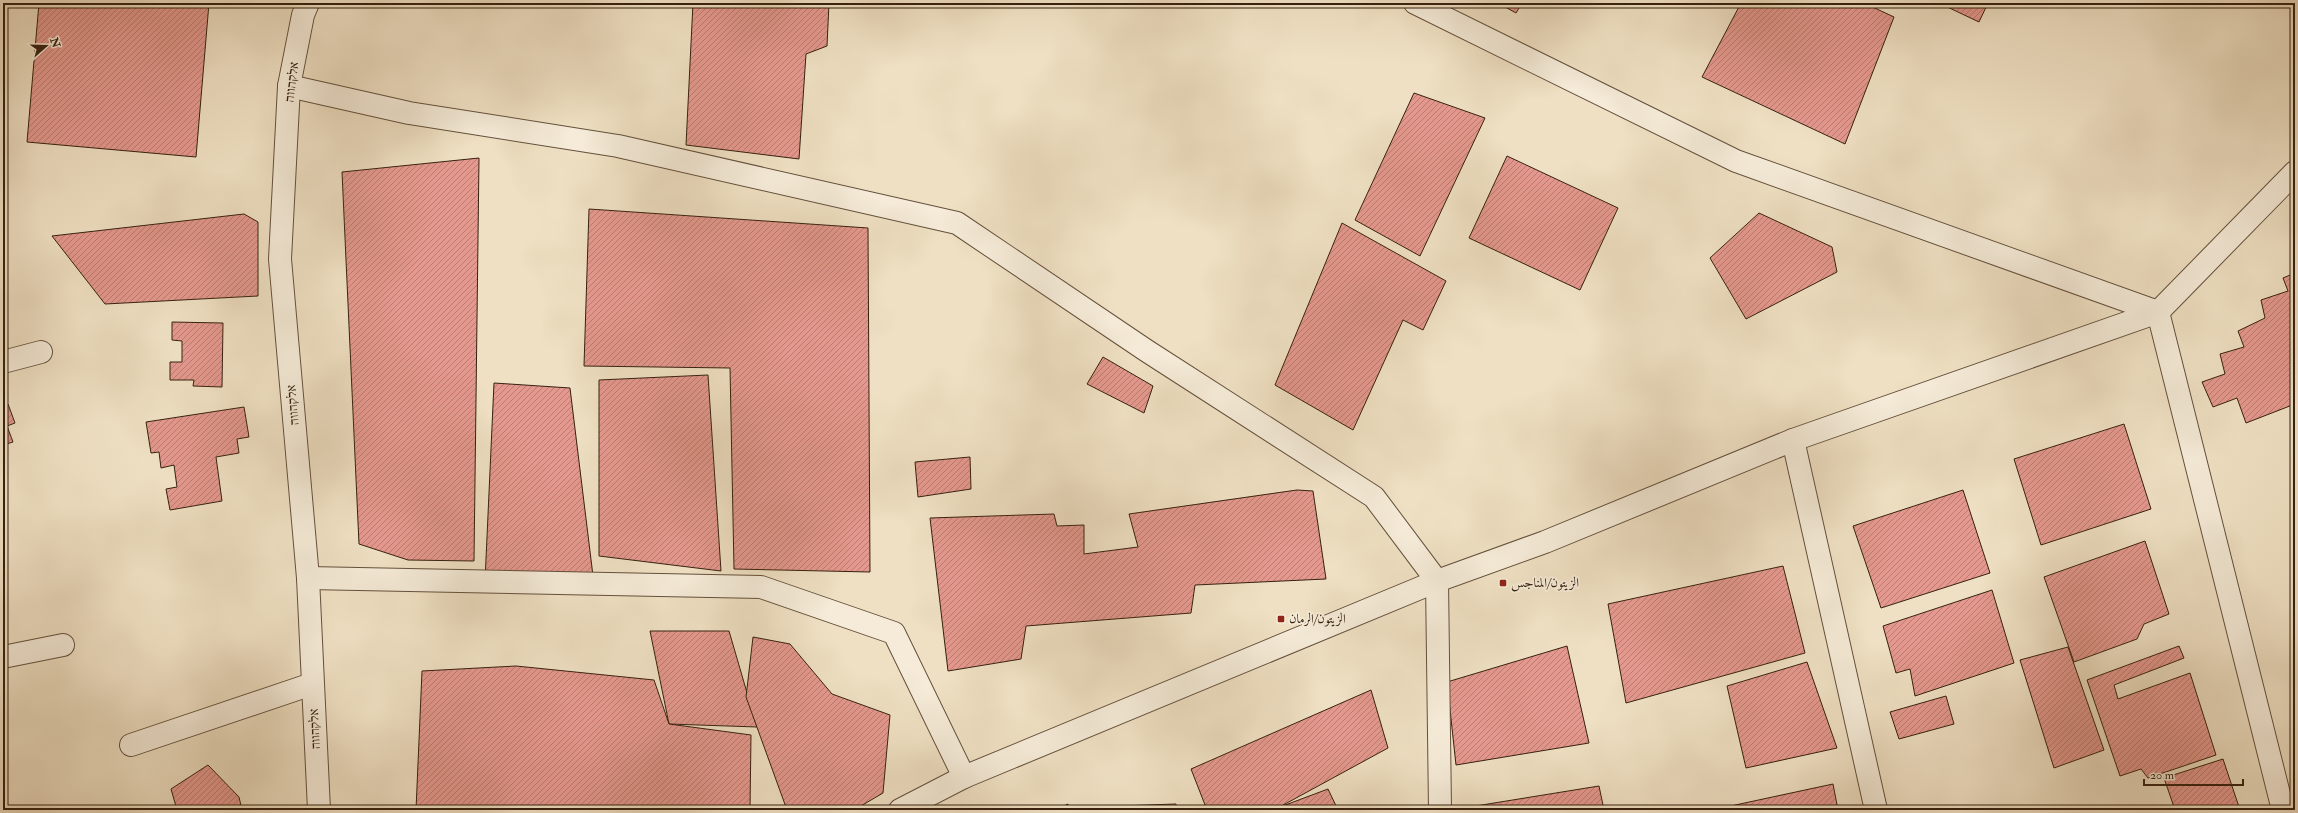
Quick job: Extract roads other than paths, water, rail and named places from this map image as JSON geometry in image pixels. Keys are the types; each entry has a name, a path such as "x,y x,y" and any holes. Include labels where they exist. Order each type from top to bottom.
{"street":[{"name":"אלקהווה","path":"308,3 303,15 289,86 280,259 308,578 319,810"},
{"path":"1415,3 1736,161 2158,312"},
{"path":"289,86 409,113 618,146 957,223 1147,351 1374,497 1437,581 1440,810"},
{"path":"900,810 964,777 1437,581 1545,542 1793,440 2158,312 2295,172"},
{"path":"2158,312 2284,810"},
{"path":"3,362 41,352"},
{"path":"1793,440 1876,810"},
{"path":"308,578 761,587 894,633 964,777"},
{"path":"3,657 63,645"},
{"path":"131,745 312,684"}],"place":[{"name":"الزيتون/المناجس","path":"1503,583"},
{"name":"الزيتون/الرمان","path":"1281,619"}]}
